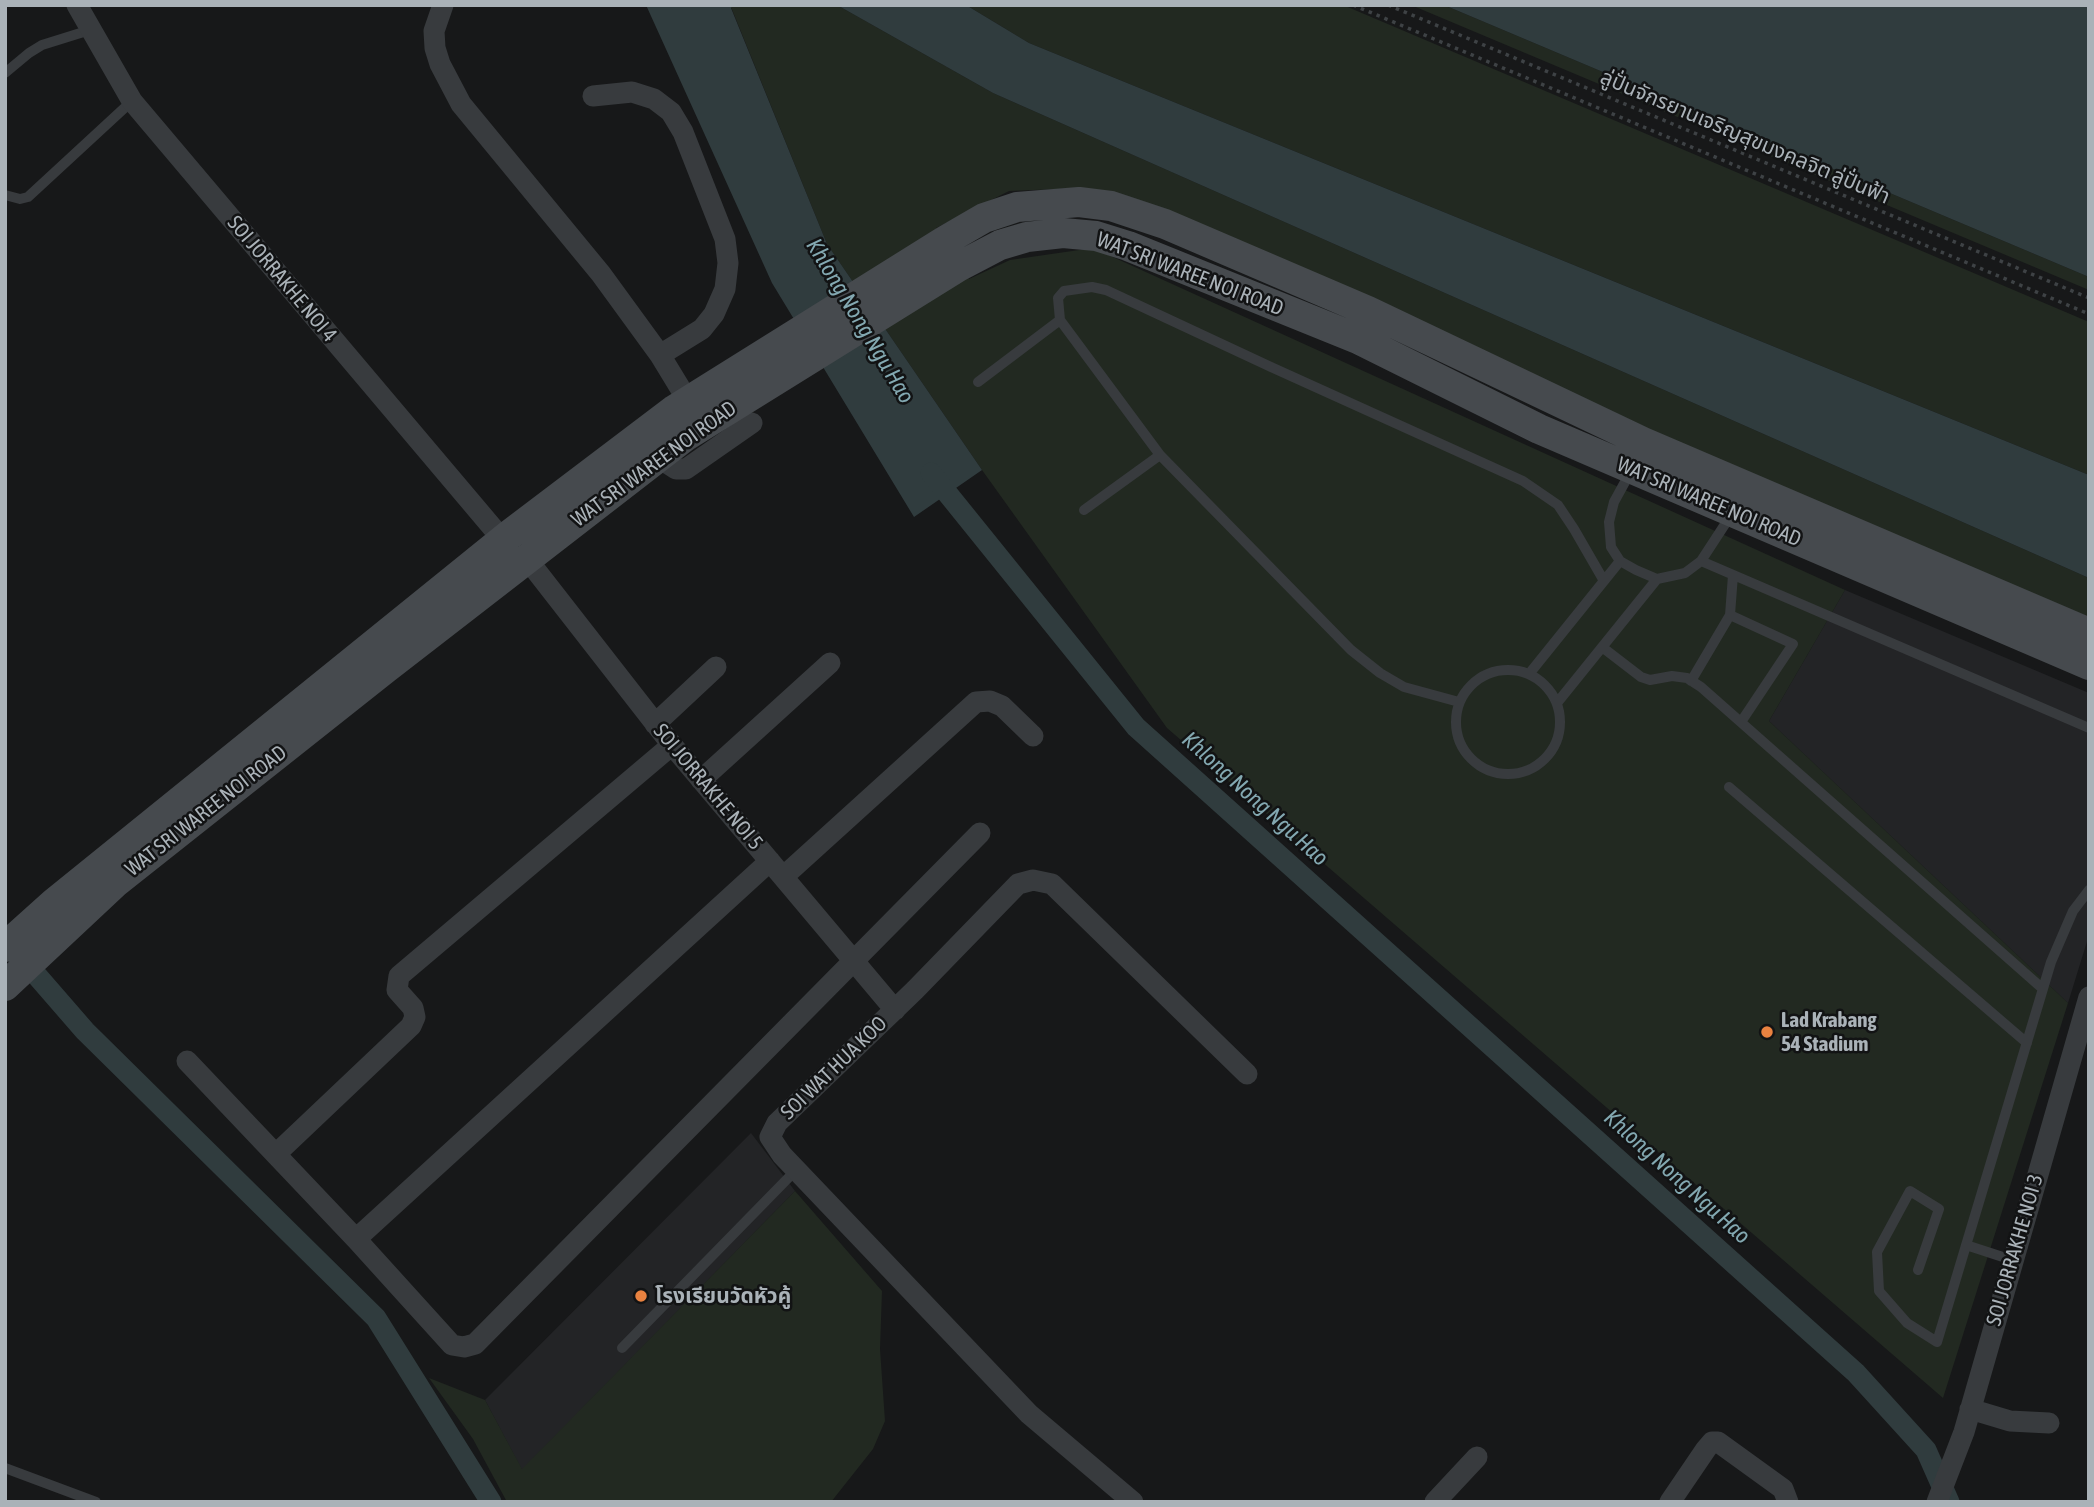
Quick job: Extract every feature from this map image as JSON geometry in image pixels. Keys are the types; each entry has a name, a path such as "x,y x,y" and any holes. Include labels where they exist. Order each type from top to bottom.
{"main road":[{"name":"WAT SRI WAREE NOI ROAD","path":"5,947 36,918 503,540 702,402 946,240 984,218 1017,206 1079,202 1111,206 1165,224 1368,312 1656,447 2089,633"},
{"name":"WAT SRI WAREE NOI ROAD","path":"5,986 115,883 659,458 702,402 999,245 1027,237 1063,233 1128,246 1358,339 1539,429 2089,665"},
{"path":"503,540 527,559"}],"street":[{"name":"SOI JORRAKHE NOI 4","path":"77,5 132,101 503,540"},
{"path":"443,5 434,31 435,48 440,64 461,104 601,274 660,355 702,402"},
{"path":"593,96 632,92 654,99 671,112 683,132 726,239 729,263 725,289 714,314 702,329 660,355"},
{"path":"659,458 676,469 686,470 752,423"},
{"name":"SOI JORRAKHE NOI 5","path":"527,559 655,724 895,1010"},
{"path":"701,780 830,663"},
{"path":"655,724 716,667"},
{"path":"356,1239 776,869 976,702 990,701 1002,706 1033,736"},
{"path":"276,1154 411,1026 415,1017 412,1008 397,990 399,976 673,745"},
{"path":"187,1061 356,1239 452,1345 464,1347 475,1343 980,833"},
{"name":"SOI WAT HUA KOO","path":"1120,1498 1030,1413 796,1170 770,1137 776,1123 895,1010 1018,884 1033,880 1052,884 1247,1074"},
{"name":"SOI JORRAKHE NOI 3","path":"1937,1502 1964,1432 2089,998"},
{"path":"1970,1409 2010,1421 2049,1423"},
{"path":"1670,1502 1706,1449 1712,1442 1718,1442 1783,1489 1788,1502"},
{"path":"1435,1502 1477,1457"}],"lane":[{"path":"5,73 29,52 90,30"},
{"path":"5,195 28,197 132,101"},
{"path":"1459,702 1404,687 1350,650 1160,455 1060,320 1058,298 1064,291 1092,287 1106,290 1271,368 1523,481 1558,505 1604,581"},
{"path":"978,382 1060,320"},
{"path":"1084,510 1160,455"},
{"path":"1632,469 1614,502 1609,522 1611,547 1620,561 1657,579 1685,573 1701,561 1733,512"},
{"path":"1529,674 1620,561"},
{"path":"1701,561 2089,728"},
{"path":"1691,681 1730,615 1733,575"},
{"path":"1557,703 1657,579"},
{"path":"1730,615 1793,644 1741,722"},
{"path":"1602,647 1641,677 1650,680 1672,676 1701,687 2043,989"},
{"path":"1508,669 1529,674 1546,685 1557,703 1560,725 1554,747 1539,764 1519,774 1496,773 1476,764 1462,746 1456,725 1459,702 1471,685 1488,673 1508,669"},
{"path":"1729,787 2027,1043"},
{"path":"1919,1270 1939,1209 1910,1191 1877,1252 1879,1291 1907,1323 1937,1342 2051,962 2073,911 2089,890"},
{"path":"622,1348 796,1170"},
{"path":"1965,1245 2012,1260"},
{"path":"5,1468 96,1502"}],"path":[{"path":"1353,5 2089,314"},
{"name":"ลู่ปั่นจักรยานเจริญสุขมงคลจิต ลู่ปั่นฟ้า","path":"1388,5 2089,298"}],"shaded area":[{"path":"837,5 993,93 2089,578 2089,630 1084,188 1009,191 936,228 969,279 1010,260 1093,248 1845,590 1769,721 2068,1003 1943,1398 1167,728 982,470 827,244 731,7"},
{"path":"966,5 1343,5 2089,322 2089,475 1029,43"},
{"path":"1411,5 1444,5 2089,277 2089,290"},
{"path":"1845,590 2089,693 2089,935 2068,1003 1769,721"},
{"name":"โรงเรียนวัดหัวคู้","path":"751,1133 795,1191 522,1470 485,1400"},
{"path":"795,1191 882,1291 880,1349 885,1421 873,1449 831,1502 507,1502 473,1439 429,1378 485,1400 522,1469"}],"water":[{"path":"646,5 733,5 731,8 827,244 982,470 914,517 772,283"},
{"path":"837,5 966,5 1029,43 2089,475 2089,578 993,93"},
{"path":"1444,5 2089,5 2089,277"}],"waterway":[{"name":"Khlong Nong Ngu Hao","path":"931,473 1136,727 1856,1373 1926,1450 1949,1502"},
{"path":"19,955 85,1031 376,1318 491,1502"}],"place":[{"name":"Lad Krabang 54 Stadium","path":"1767,1032"},
{"name":"โรงเรียนวัดหัวคู้","path":"641,1296"}]}
